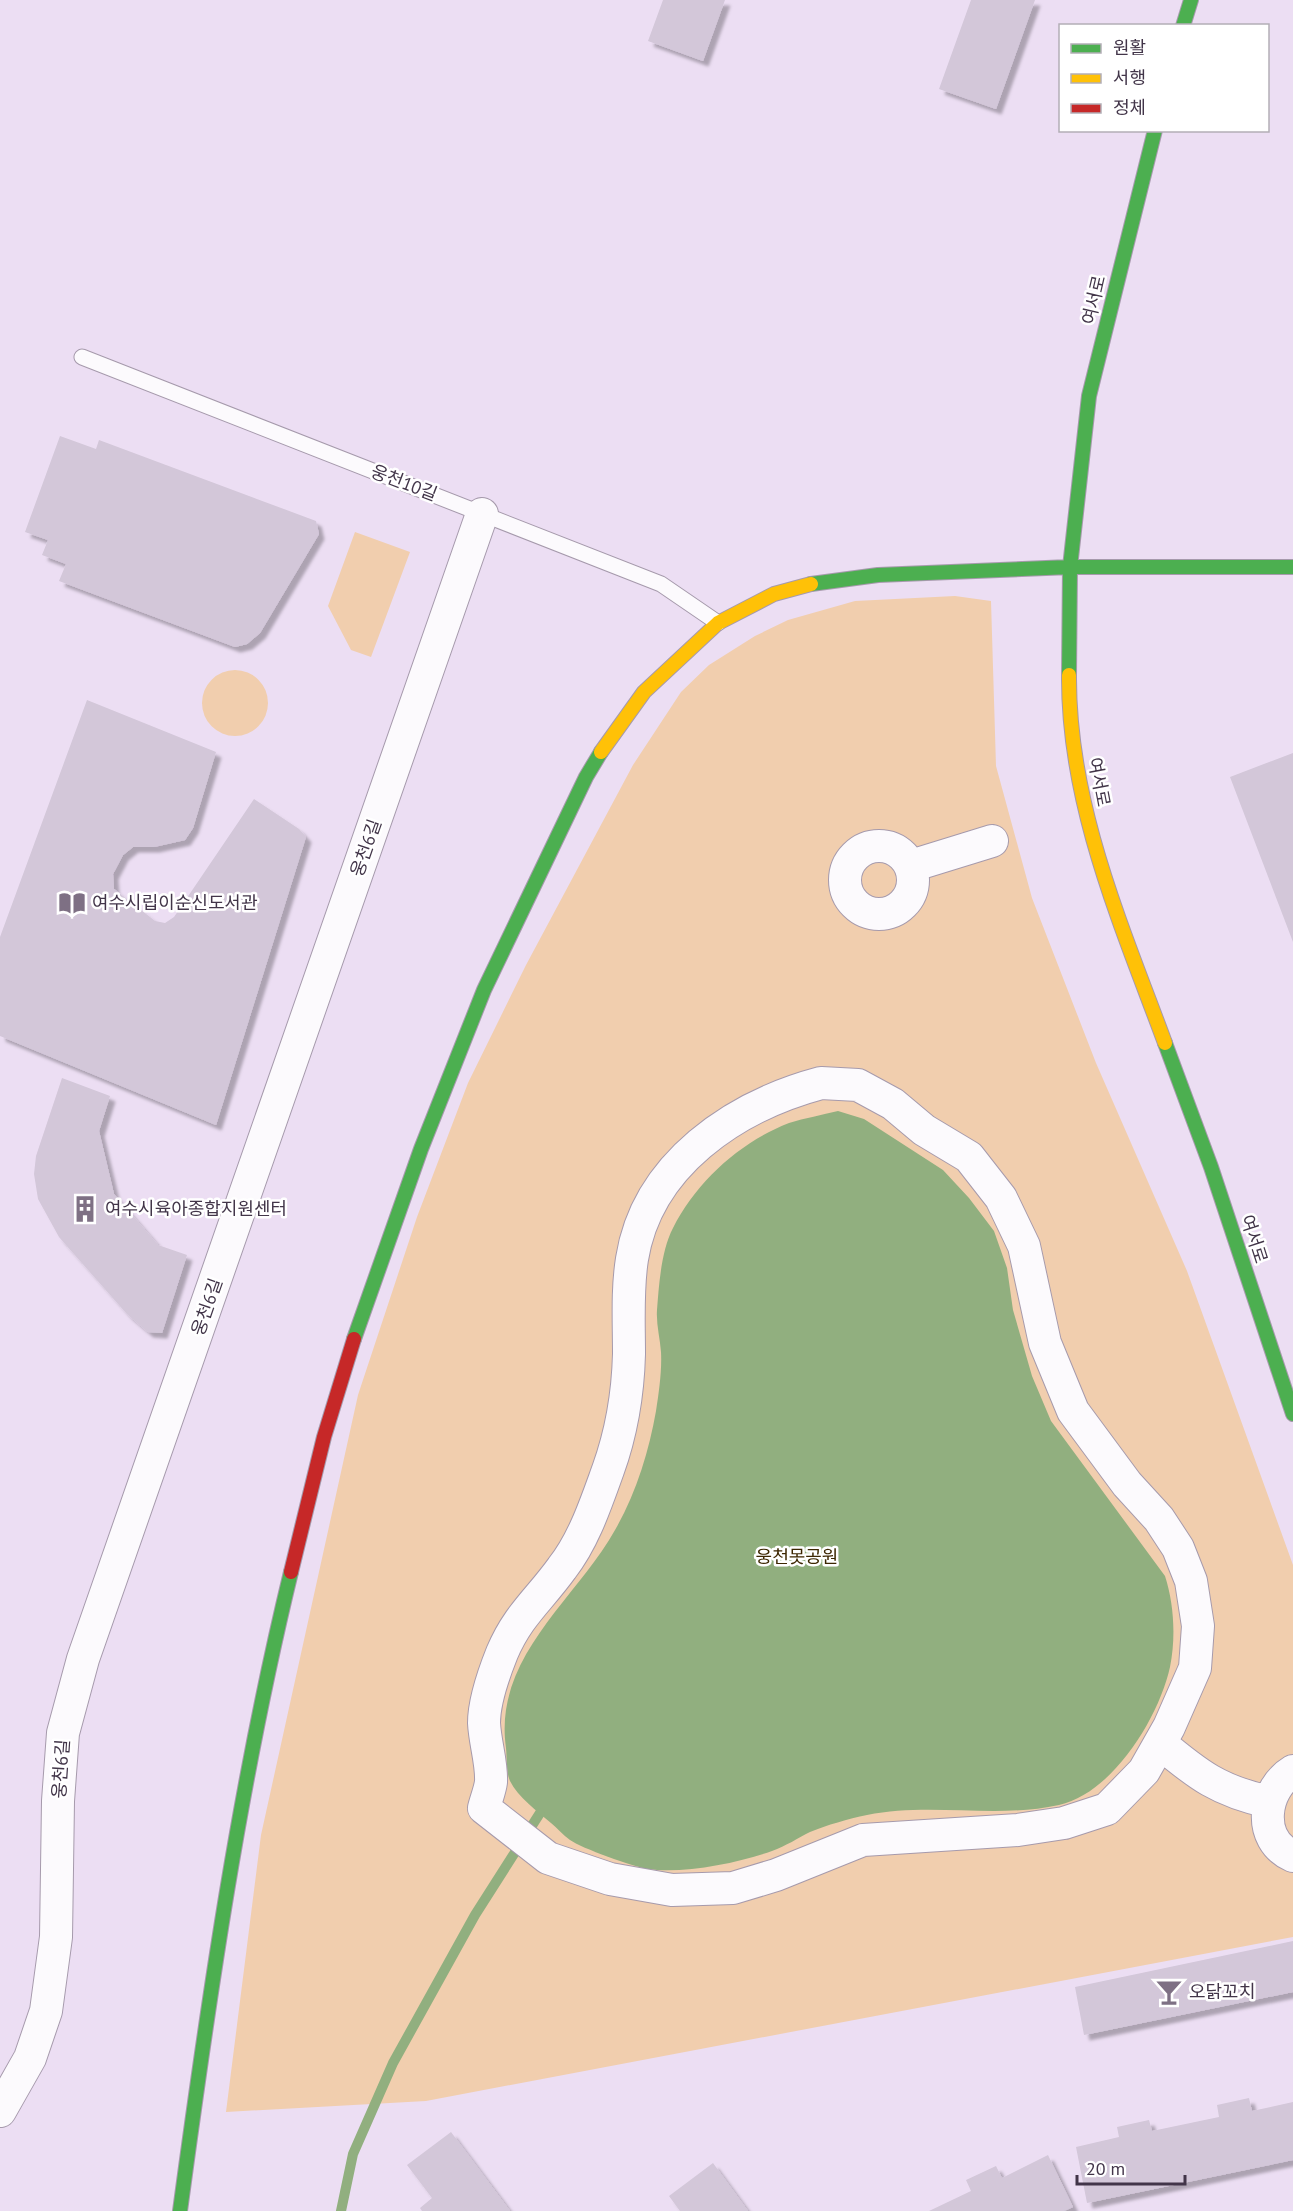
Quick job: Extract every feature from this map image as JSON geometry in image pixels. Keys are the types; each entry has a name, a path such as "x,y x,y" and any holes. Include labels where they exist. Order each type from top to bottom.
{"street":[{"path":"1184,24 1191,0"},
{"name":"여서로","path":"1155,132 1089,396 1070,567 1069,686 1077,773 1099,864 1211,1167 1293,1414"},
{"name":"웅천6길","path":"0,2111 30,2058 46,2011 56,1936 60,1861 58,1801 63,1733 83,1659 482,514"},
{"path":"180,2211 208,2006 236,1832 284,1602 319,1459 363,1311 421,1149 484,990 586,777 614,730 644,692 718,623 774,594 825,580 878,575 1070,567 1277,565 1293,567"},
{"path":"911,866 992,841"},
{"path":"821,1083 858,1085 893,1104 924,1130 969,1157 1001,1198 1024,1246 1045,1343 1073,1411 1127,1484 1159,1519 1178,1548 1191,1581 1198,1626 1195,1668 1161,1743 1144,1772 1107,1809 1064,1823 1018,1830 863,1840 776,1875 733,1888 672,1890 610,1879 548,1858 483,1808 490,1782 484,1720 501,1654 518,1621 561,1570 577,1546 609,1468 624,1406 632,1257 647,1211 666,1178 695,1146 734,1119 783,1093 821,1083"},
{"path":"1161,1743 1205,1779 1239,1795 1269,1802"},
{"path":"1293,1771 1275,1788 1269,1802 1267,1817 1271,1832 1278,1844 1293,1856"}],"lane":[{"name":"웅천10길","path":"82,357 661,584 718,623"}],"green space":[{"path":"355,532 410,552 371,657 351,650 328,606"},
{"name":"웅천못공원","path":"955,596 991,601 996,766 1032,898 1096,1063 1187,1271 1293,1565 1293,1937 426,2101 226,2112 261,1835 358,1395 417,1217 468,1083 526,965 633,765 681,692 709,665 755,636 788,620 855,601"},
{"path":"241,670 259,679 266,690 268,703 266,716 259,727 248,734 229,736 211,727 204,716 202,697 211,679 222,672"}],"shaded area":[{"path":"838,1111 864,1119 943,1170 969,1198 994,1231 1007,1268 1013,1310 1032,1376 1051,1421 1165,1576 1173,1621 1170,1667 1156,1708 1131,1750 1098,1785 1079,1798 1059,1805 1011,1811 891,1811 838,1822 810,1832 777,1849 743,1860 694,1869 641,1868 570,1840 528,1804 513,1787 507,1769 505,1715 512,1686 524,1658 541,1631 615,1530 641,1472 650,1441 661,1374 657,1315 659,1290 663,1257 673,1228 694,1194 737,1152 789,1123"}],"building":[{"path":"663,0 725,0 703,61 648,41"},
{"path":"971,0 1035,0 996,109 939,89"},
{"path":"60,436 96,449 99,440 316,521 319,534 260,633 247,644 235,647 59,581 66,564 42,555 48,540 25,532"},
{"name":"여수시립이순신도서관","path":"87,700 216,752 193,828 185,840 154,847 133,847 123,855 113,874 114,889 155,921 165,923 174,917 254,799 299,829 306,837 216,1125 0,1036 0,937"},
{"path":"1293,753 1293,942 1230,777"},
{"name":"여수시육아종합지원센터","path":"62,1078 110,1096 99,1131 114,1194 158,1245 187,1255 162,1333 148,1332 127,1314 59,1237 38,1199 34,1174 36,1156"},
{"path":"1293,1941 1293,1992 1084,2035 1075,1987"},
{"path":"1249,2098 1252,2111 1293,2102 1293,2160 1087,2203 1076,2147 1119,2137 1117,2127 1149,2120 1152,2131 1219,2117 1217,2105"},
{"path":"451,2132 510,2211 422,2211 420,2208 432,2198 407,2165"},
{"path":"1048,2155 1073,2207 1064,2211 929,2211 971,2191 966,2180 996,2166 1002,2178"},
{"path":"713,2163 748,2211 680,2211 669,2196"}],"waterway":[{"path":"341,2211 353,2154 393,2063 475,1915 540,1813"}],"traffic: fast":[{"path":"1184,24 1191,0"},
{"path":"1069,675 1070,567 1089,396 1155,132"},
{"path":"811,584 878,575 1070,567 1293,567"},
{"path":"354,1339 421,1149 484,990 586,777 601,752"},
{"path":"1165,1043 1211,1167 1293,1414"},
{"path":"180,2211 227,1890 256,1730 291,1572"}],"traffic: slow":[{"path":"601,752 644,692 718,623 774,594 811,584"},
{"path":"1069,675 1071,723 1077,770 1087,817 1115,908 1165,1043"}],"traffic: jam":[{"path":"291,1572 324,1437 354,1339"}],"place":[{"name":"여수시립이순신도서관","path":"72,903"},
{"name":"여수시육아종합지원센터","path":"85,1209"},
{"name":"오닭꼬치","path":"1169,1992"}]}
